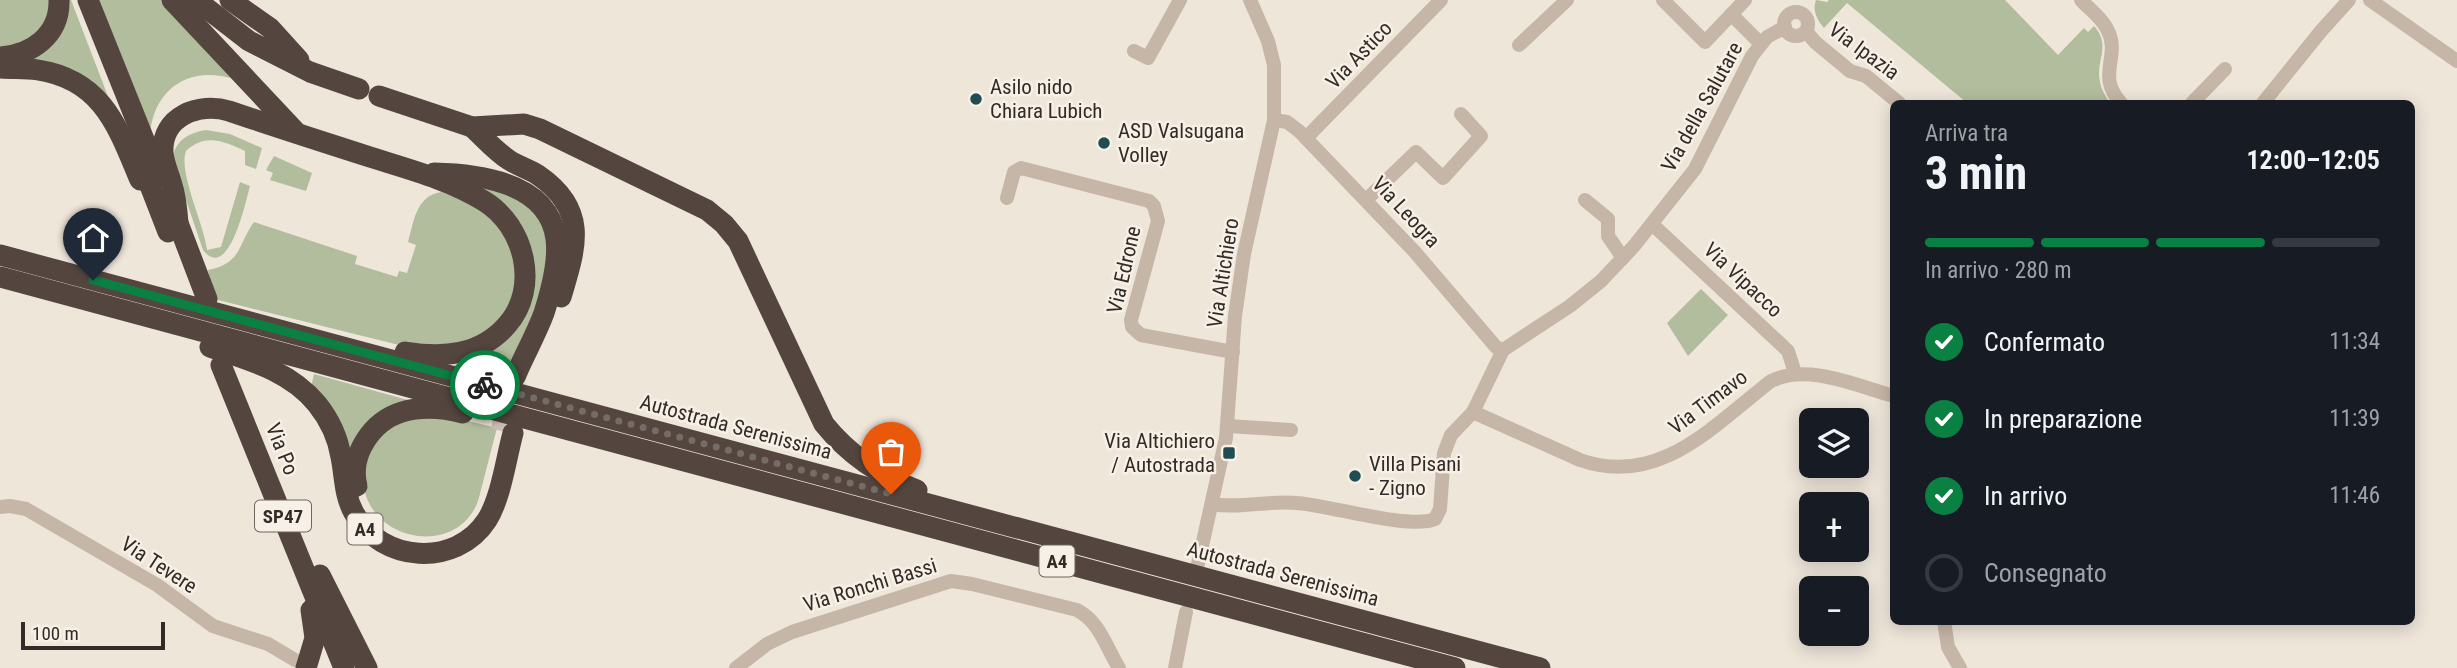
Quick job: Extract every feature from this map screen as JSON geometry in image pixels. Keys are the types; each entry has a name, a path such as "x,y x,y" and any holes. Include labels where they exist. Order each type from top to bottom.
{"highway":[{"path":"0,57 24,52 45,39 58,15 59,0"},
{"path":"76,0 174,247"},
{"path":"0,68 28,68 57,74 88,90 103,104 121,135 155,215 200,296 178,223 88,0"},
{"path":"172,0 297,134"},
{"path":"196,0 249,41 310,72 472,127 524,124 540,129 707,210 724,224 738,241 812,404 836,440 856,457 899,483 970,506 1013,527"},
{"path":"230,0 270,28 310,72"},
{"path":"178,223 176,201 163,157 163,146 179,116 200,108 220,108 418,173 483,201 498,212 517,238 525,262 520,303 513,318 489,342 465,352 440,356 405,352 348,338 310,338"},
{"path":"418,173 470,175 500,181 527,194 538,204 554,227 556,250 547,300 521,379 561,298 573,253 575,224 566,203 547,181 522,165 509,161 472,127"},
{"name":"Autostrada Serenissima","path":"0,255 1540,668"},
{"name":"A4","path":"0,279 46,299 236,356 291,380 316,403 332,428 342,459 346,495 359,522 383,543 404,552 426,554 445,551 464,543 480,530 494,507 507,432 479,511 463,528 450,536 426,542 398,538 385,531 370,516 360,499 355,479 357,459 363,444 384,421 400,413 416,409 455,411 574,443 660,454"},
{"name":"A4","path":"0,279 1455,668"},
{"name":"Via Po","path":"344,668 248,430 228,367 317,570 356,668"},
{"path":"248,430 262,484 312,611 315,638 313,654 297,665"},
{"path":"317,570 367,668"}],"street":[{"path":"1134,51 1148,58 1180,0"},
{"name":"Via Altichiero","path":"1199,560 1228,426 1235,316 1244,254 1274,121 1274,65 1268,41 1250,0"},
{"name":"Via Astico","path":"1307,138 1441,0"},
{"path":"1519,46 1567,0"},
{"path":"1663,0 1705,42 1745,0"},
{"path":"2081,0 2107,28 2112,47 2108,80 2119,100"},
{"path":"2265,100 2349,0"},
{"path":"2370,0 2457,61"},
{"name":"Via della Salutare","path":"1500,349 1570,306 1601,281 1652,224 1695,169 1744,69 1761,44 1771,34 1785,27 1787,17 1803,6 1808,20 1806,31"},
{"path":"1732,15 1761,44"},
{"path":"1785,27 1794,36 1806,31"},
{"name":"Via Ipazia","path":"1806,31 1850,71 1866,76 1895,100"},
{"path":"2195,100 2225,69"},
{"path":"1366,200 1416,152 1443,178 1482,136 1461,114"},
{"name":"Via Leogra","path":"1274,121 1292,125 1307,138 1414,251 1500,349"},
{"name":"Via Edrone","path":"1007,198 1014,172 1021,168 1149,201 1154,206 1158,221 1131,320 1132,327 1141,335 1233,352"},
{"path":"1585,200 1608,219 1608,236 1623,258"},
{"name":"Via Vipacco","path":"1652,224 1788,351 1795,373"},
{"path":"1212,504 1298,503 1344,513 1428,522 1435,519 1440,509 1444,453 1451,435 1473,412 1500,349"},
{"path":"1795,373 1823,376 1890,395"},
{"name":"Via Timavo","path":"1473,412 1593,465 1622,469 1685,449 1771,381 1795,373"},
{"path":"1228,426 1291,430"},
{"name":"Via Tevere","path":"0,507 26,509 157,585 213,625 268,644 297,665"},
{"name":"Via Ronchi Bassi","path":"736,668 767,644 792,632 951,581 1077,610 1088,616 1096,625 1119,668"},
{"path":"1175,668 1186,612"},
{"path":"1945,625 1948,647 1960,668"}],"green space":[{"path":"0,0 54,0 39,37 0,52"},
{"path":"64,0 71,0 114,112 29,58"},
{"path":"95,0 165,0 234,79 203,75 177,84 159,104 150,134"},
{"path":"1816,0 2005,0 2058,55 2084,28 2088,32 2094,26 2102,40 2099,74 2108,100 1963,100 1847,3 1824,28 1816,15"},
{"path":"206,130 230,134 262,148 256,169 245,165 245,151 215,140 200,142 186,151 185,172 207,250 221,247 240,182 250,186 235,236 221,256 212,257 203,250 172,159 180,142 194,133"},
{"path":"274,156 312,173 306,191 270,180 273,173 266,170"},
{"path":"481,183 515,193 547,223 549,273 511,376 453,361 476,355 530,271 478,192"},
{"path":"441,192 476,204 507,233 519,282 502,324 460,347 403,346 214,299 208,270 233,258 254,222 357,256 355,264 397,277 399,271 407,273 416,245 408,242 414,218 426,199"},
{"path":"1701,289 1728,315 1688,356 1667,323"},
{"path":"314,374 415,402 351,468 311,388"},
{"path":"444,415 497,428 478,501 464,523 447,533 428,536 408,534 390,526 375,513 366,495 364,456 392,423"}],"tunnel":[{"path":"501,431 510,396"}],"way so far":[{"path":"485,385 891,494"}],"place":[{"name":"Asilo nido Chiara Lubich","path":"976,99"},
{"name":"ASD Valsugana Volley","path":"1104,143"},
{"name":"Via Altichiero / Autostrada","path":"1229,453"},
{"name":"Villa Pisani - Zigno","path":"1355,476"}],"route":[{"path":"93,280 485,385"}]}
